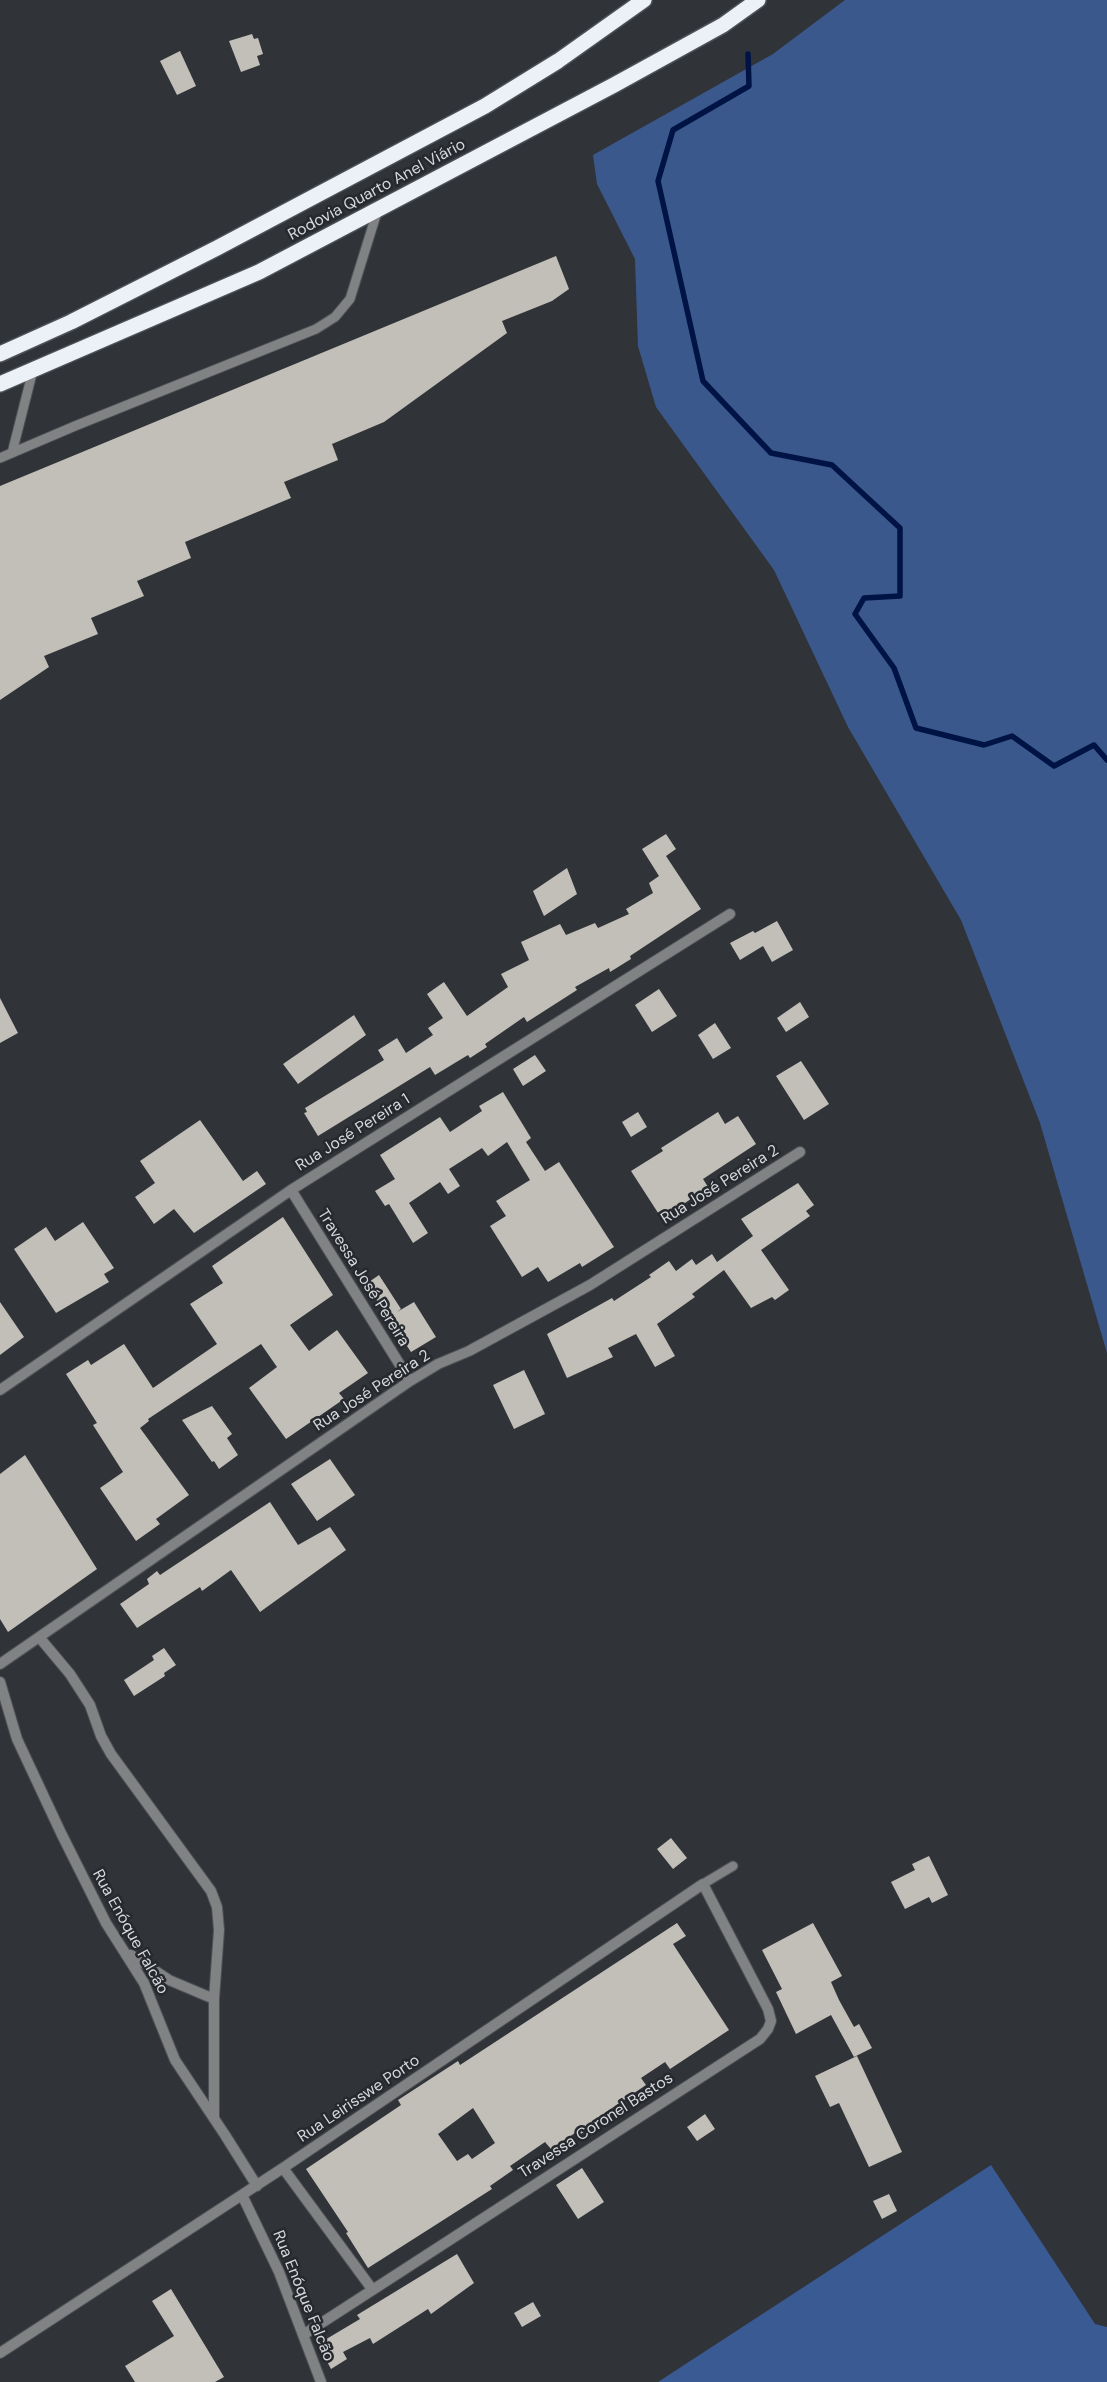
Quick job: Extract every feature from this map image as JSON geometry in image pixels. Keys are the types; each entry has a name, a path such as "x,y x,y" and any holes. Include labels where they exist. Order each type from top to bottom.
{"highway":[{"name":"Rodovia Quarto Anel Viário","path":"0,354 71,322 217,248 485,106 558,61 644,0"},
{"name":"Rodovia Quarto Anel Viário","path":"0,384 259,272 706,34 758,0"}],"street":[{"name":"Rua José Pereira 1","path":"0,1390 291,1190 730,914"},
{"name":"Rua José Pereira 2","path":"0,1664 410,1381 438,1364 469,1351 527,1321 590,1285 800,1152"},
{"name":"Travessa José Pereira","path":"291,1190 410,1381"},
{"path":"39,1637 70,1674 90,1705 101,1736 111,1754 210,1891 217,1907 219,1930 214,1999 214,2117"},
{"name":"Rua Enóque Falcão","path":"0,1682 17,1738 106,1922 151,1997 165,2038 175,2060 214,2117 256,2186"},
{"name":"Rua Leirisswe Porto","path":"0,2353 283,2168 703,1884"},
{"name":"Travessa Coronel Bastos","path":"303,2335 760,2039 768,2029 771,2020 768,2009 703,1884"},
{"path":"124,1950 169,1980 214,1999"},
{"path":"283,2168 372,2289"},
{"name":"Rua Enóque Falcão","path":"242,2195 270,2252 322,2382"}],"lane":[{"path":"0,458 316,329 335,317 350,299 378,208"},
{"path":"12,453 33,370"},
{"name":"Rua Leirisswe Porto","path":"703,1884 733,1866"}],"shaded area":[{"path":"845,0 1107,0 1107,1353 1040,1123 961,920 848,727 774,570 656,407 638,346 635,259 597,184 593,155 773,54"},
{"path":"991,2165 1095,2324 1107,2327 1107,2382 658,2382"}],"building":[{"path":"252,34 254,39 258,38 263,54 257,56 260,65 241,72 229,41"},
{"path":"180,51 196,86 177,95 160,61"},
{"path":"556,256 569,289 552,301 502,321 507,333 384,422 332,444 338,460 284,482 291,498 185,542 191,558 137,581 144,596 91,618 98,634 44,656 49,667 0,700 0,486"},
{"path":"666,834 676,849 666,856 701,909 630,956 631,959 610,972 609,968 575,987 577,990 527,1022 524,1017 485,1044 487,1047 470,1058 468,1055 435,1075 430,1067 318,1136 304,1113 307,1112 305,1108 384,1060 378,1050 397,1038 406,1053 433,1035 428,1028 443,1018 427,994 444,982 467,1016 508,987 501,974 529,960 521,942 560,924 566,935 595,923 598,928 629,914 626,909 653,893 649,883 659,876 642,849"},
{"path":"567,868 577,894 544,916 533,891"},
{"path":"777,921 793,950 772,962 763,946 740,960 730,943 753,931 755,933"},
{"path":"659,989 677,1016 652,1032 635,1005"},
{"path":"0,998 18,1033 0,1043"},
{"path":"800,1002 809,1017 786,1032 777,1018"},
{"path":"354,1015 366,1035 298,1084 283,1064"},
{"path":"715,1023 731,1048 713,1059 698,1035"},
{"path":"535,1055 546,1071 523,1086 513,1069"},
{"path":"801,1061 829,1104 804,1120 776,1076"},
{"path":"503,1092 531,1138 526,1142 545,1171 559,1162 614,1247 582,1267 580,1263 548,1282 538,1267 522,1277 490,1226 506,1216 496,1201 530,1180 507,1142 488,1156 482,1148 449,1169 460,1186 448,1194 440,1182 409,1203 428,1233 413,1243 389,1204 385,1206 375,1191 395,1179 380,1155 440,1117 450,1132 482,1111 479,1106"},
{"path":"638,1112 647,1127 631,1137 622,1122"},
{"path":"718,1112 725,1124 738,1116 756,1144 703,1179 708,1187 662,1219 631,1171 663,1151 661,1148"},
{"path":"200,1120 243,1181 257,1171 266,1184 194,1233 174,1209 154,1224 135,1197 155,1183 140,1161"},
{"path":"798,1183 814,1205 806,1211 810,1216 761,1250 789,1290 775,1300 772,1297 751,1308 724,1270 692,1294 695,1297 657,1324 675,1356 655,1367 636,1334 608,1348 613,1357 567,1378 547,1334 612,1298 614,1301 651,1277 649,1275 669,1261 676,1271 692,1259 696,1265 712,1254 717,1262 753,1236 741,1219"},
{"path":"283,1217 333,1295 290,1325 309,1351 337,1330 368,1373 339,1393 344,1399 286,1439 249,1388 277,1367 261,1344 148,1419 149,1421 140,1428 189,1495 156,1519 160,1524 136,1541 100,1488 123,1472 93,1425 97,1423 66,1374 88,1360 91,1365 124,1344 153,1388 217,1344 190,1304 223,1283 212,1266"},
{"path":"83,1222 114,1268 104,1274 109,1282 56,1313 14,1249 46,1227 55,1241"},
{"path":"379,1275 401,1309 397,1312 414,1302 436,1337 411,1352 366,1284"},
{"path":"0,1302 24,1337 0,1355"},
{"path":"524,1370 545,1414 514,1429 493,1385"},
{"path":"212,1406 232,1434 227,1438 238,1455 219,1469 182,1420"},
{"path":"25,1455 97,1569 8,1632 0,1619 0,1474"},
{"path":"330,1459 355,1495 317,1521 291,1484"},
{"path":"270,1502 298,1545 330,1527 346,1550 260,1612 231,1570 202,1591 200,1587 137,1628 120,1604 149,1584 147,1579 157,1571 160,1575"},
{"path":"164,1648 176,1665 164,1673 165,1676 134,1696 124,1680 154,1660 152,1656"},
{"path":"671,1838 687,1858 673,1869 657,1849"},
{"path":"929,1856 948,1895 932,1903 929,1897 905,1909 891,1882 915,1870 912,1864"},
{"path":"677,1923 686,1936 673,1944 729,2030 670,2069 665,2062 641,2078 646,2085 587,2125 589,2129 577,2136 575,2133 551,2149 545,2142 510,2166 513,2170 490,2186 492,2189 368,2268 346,2233 348,2232 306,2169 401,2105 398,2100 458,2061 460,2065","holes":["473,2108 495,2143 472,2159 468,2154 457,2161 438,2134"]},
{"path":"813,1923 842,1976 831,1982 839,2000 854,2027 859,2024 872,2048 854,2057 831,2015 796,2034 776,1992 782,1989 762,1950"},
{"path":"857,2056 902,2152 869,2167 839,2103 830,2107 815,2076"},
{"path":"705,2114 715,2129 697,2141 687,2127"},
{"path":"582,2168 604,2202 578,2219 556,2185"},
{"path":"889,2194 897,2211 882,2219 873,2201"},
{"path":"457,2254 474,2283 431,2314 428,2309 373,2344 370,2338 343,2352 347,2359 331,2369 318,2344 360,2319 357,2315"},
{"path":"171,2289 224,2377 215,2382 135,2382 125,2366 174,2336 152,2301"},
{"path":"533,2302 541,2316 522,2327 514,2313"}],"waterway":[{"path":"748,54 749,86 673,130 658,181 703,381 771,453 832,465 900,528 900,596 864,598 855,614 894,668 916,728 984,745 1012,736 1054,766 1094,745 1107,760"}]}
